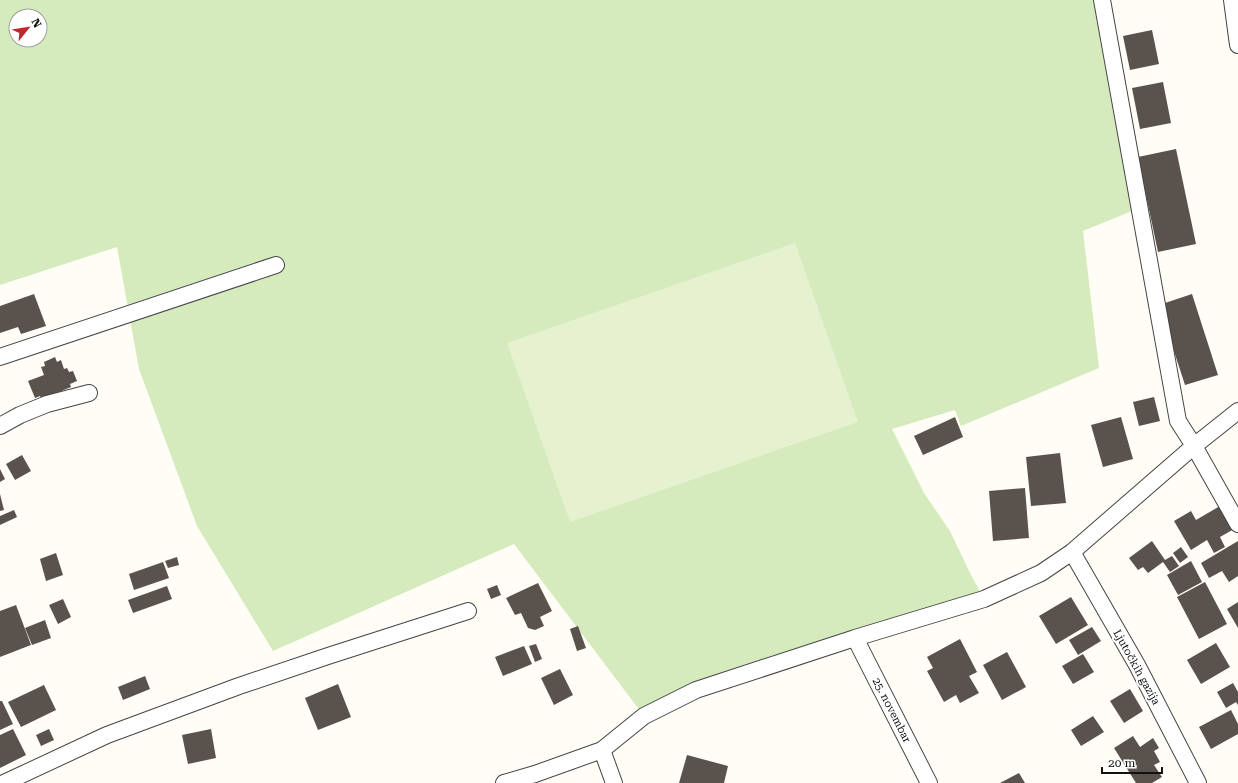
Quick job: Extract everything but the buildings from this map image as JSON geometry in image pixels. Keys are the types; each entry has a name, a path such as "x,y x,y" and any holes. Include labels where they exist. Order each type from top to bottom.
{"street":[{"path":"1102,0 1178,421 1194,446 1238,524"},
{"path":"1232,0 1238,45"},
{"path":"0,357 276,265"},
{"path":"0,426 20,415 46,404 89,393"},
{"path":"504,783 535,774 602,750 644,716 696,690 855,638 984,599 1041,573 1072,552 1194,446 1238,411"},
{"name":"Ljutočkih gazija","path":"1072,552 1137,665 1198,783"},
{"path":"4,783 106,735 320,658 468,611"},
{"name":"25. novembar","path":"855,638 928,783"},
{"path":"602,750 614,783"}],"green space":[{"path":"0,0 1102,0 1123,121 1132,211 1083,231 1099,368 961,426 955,410 892,429 924,493 950,531 984,599 644,716 514,544 273,651 197,526 139,369 117,247 0,285"},
{"path":"795,243 858,422 570,522 507,343"}]}
